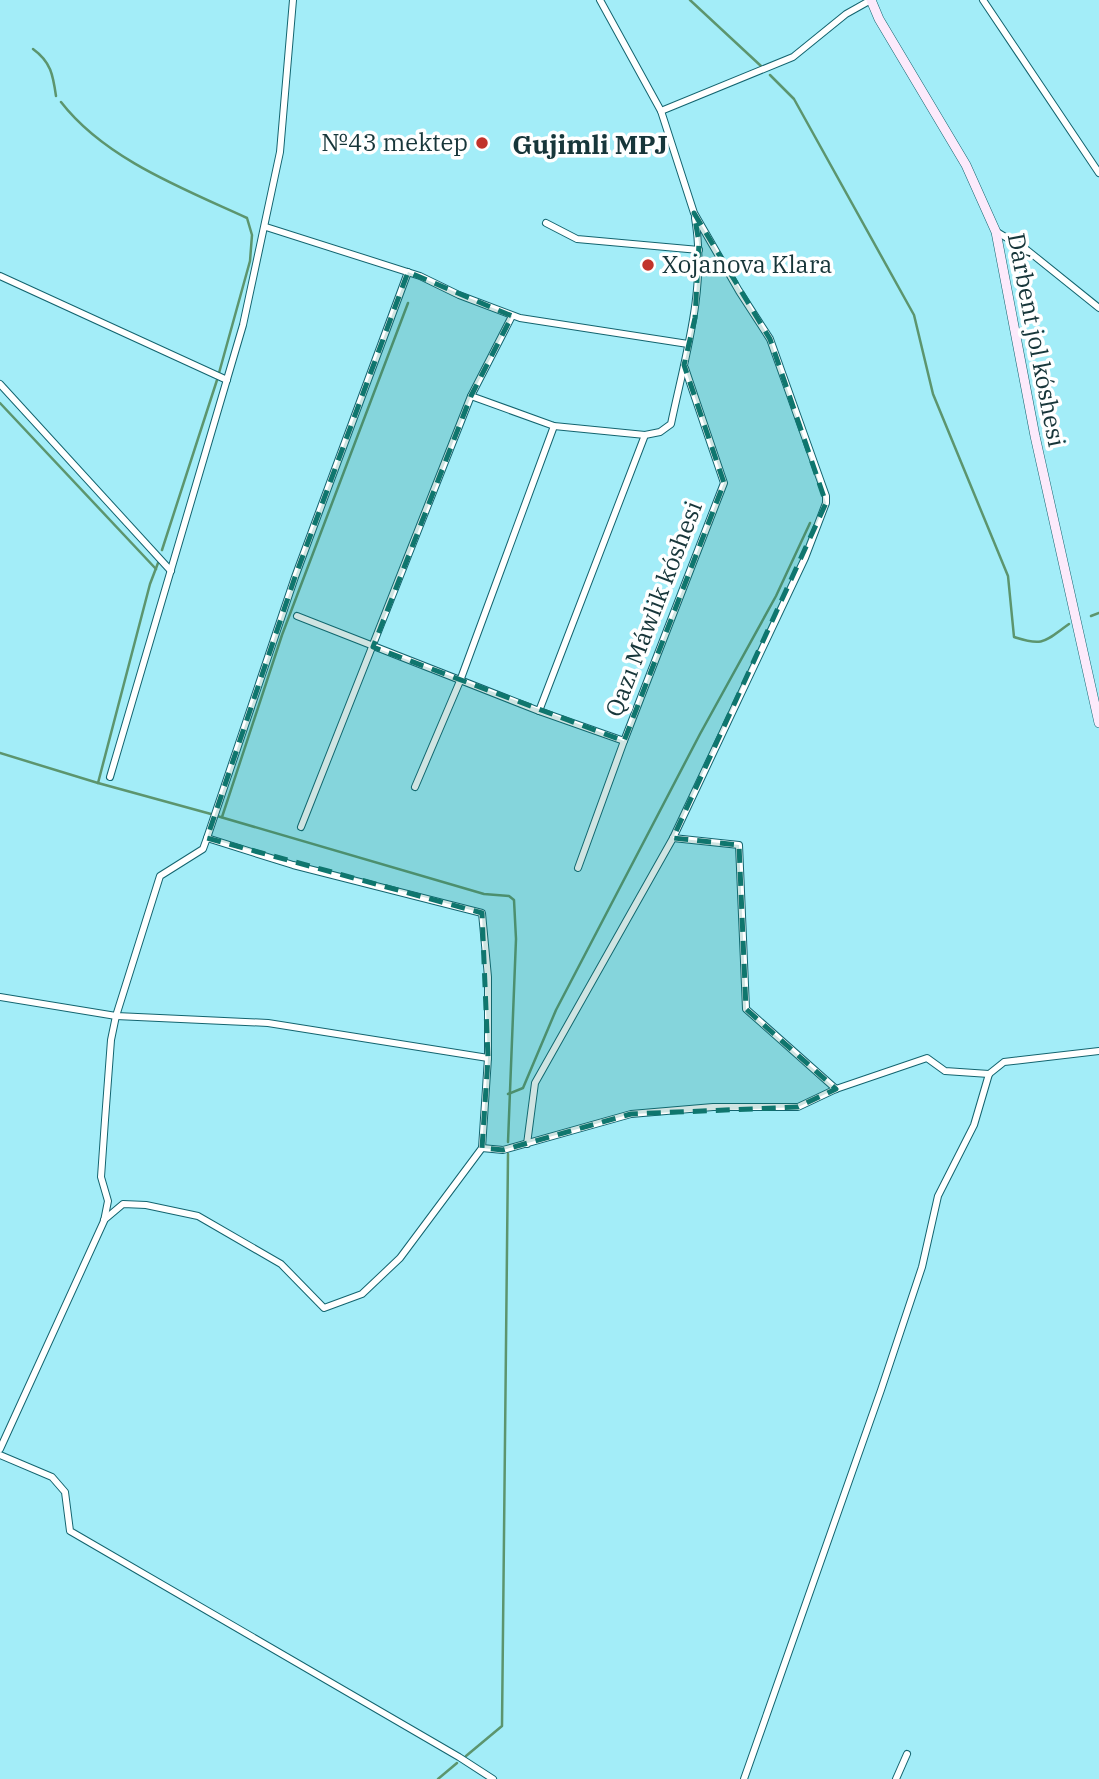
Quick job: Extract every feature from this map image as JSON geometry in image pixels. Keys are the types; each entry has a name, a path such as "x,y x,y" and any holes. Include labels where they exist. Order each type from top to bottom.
{"main road":[{"name":"Dárbent jol kóshesi","path":"871,0 878,19 966,165 996,232 1035,436 1099,723"}],"street":[{"path":"110,777 243,325 280,152 293,0"},
{"path":"471,396 554,426 645,435 660,432 671,424 695,318 699,250 694,213 662,111 600,0"},
{"path":"662,111 793,57 846,14 871,0"},
{"path":"983,0 1099,173"},
{"path":"527,1144 535,1083 673,838 805,558 826,503 826,496 770,338 738,291 694,213"},
{"path":"546,223 576,239 699,250"},
{"path":"266,227 408,272 512,316 688,344"},
{"path":"996,232 1027,250 1099,308"},
{"path":"0,1449 103,1221 108,1202 101,1177 111,1040 160,876 203,849 295,577 408,272"},
{"path":"0,276 227,380"},
{"path":"301,827 471,396 512,316"},
{"name":"Qazı Máwlik kóshesi","path":"578,868 724,483 684,365"},
{"path":"0,384 171,571"},
{"path":"415,787 460,681 554,426"},
{"path":"539,711 645,435"},
{"path":"297,616 460,681 624,741"},
{"path":"103,1221 123,1204 146,1205 198,1216 281,1264 324,1308 362,1294 400,1258 482,1147 488,1058 488,977 482,913 293,865 207,838"},
{"path":"673,838 739,845 746,1009 836,1089"},
{"path":"0,997 116,1016 268,1023 488,1058"},
{"path":"744,1779 922,1267 938,1196 974,1125 989,1074 1004,1062 1099,1051"},
{"path":"482,1147 503,1150 631,1114 713,1107 797,1107 836,1089 927,1058 945,1071 989,1074"},
{"path":"0,1455 52,1477 59,1484 65,1492 70,1531 493,1779"},
{"path":"896,1779 906,1754"}],"highlighted area":[{"path":"694,213 770,339 826,503 673,838 739,845 746,1009 836,1089 798,1107 631,1114 503,1150 482,1148 488,1058 482,913 207,838 295,577 408,272 512,316 471,396 373,647 624,741 724,483 684,365 695,318 699,243"}],"waterway":[{"path":"690,0 761,66"},
{"path":"33,49 50,69 56,96"},
{"path":"770,75 794,99 914,315 933,394 1008,576 1014,637 1032,642 1044,641 1069,624"},
{"path":"61,102 79,122 123,156 172,184 247,218 252,235 250,261 219,373"},
{"path":"222,817 282,635 408,303"},
{"path":"162,550 217,380"},
{"path":"0,403 156,569"},
{"path":"508,1094 523,1088 556,1010 700,734 776,596 810,523"},
{"path":"98,783 150,584 158,563"},
{"path":"1091,616 1099,613"},
{"path":"0,753 211,814"},
{"path":"217,816 484,894 509,896 514,900 516,939 508,1142"},
{"path":"466,1756 502,1726 508,1154"},
{"path":"438,1779 457,1763"}],"place":[{"name":"№43 mektep","path":"482,143"},
{"name":"Xojanova Klara","path":"648,265"}],"district":[{"name":"Gujimli MPJ","path":"590,145"}]}
